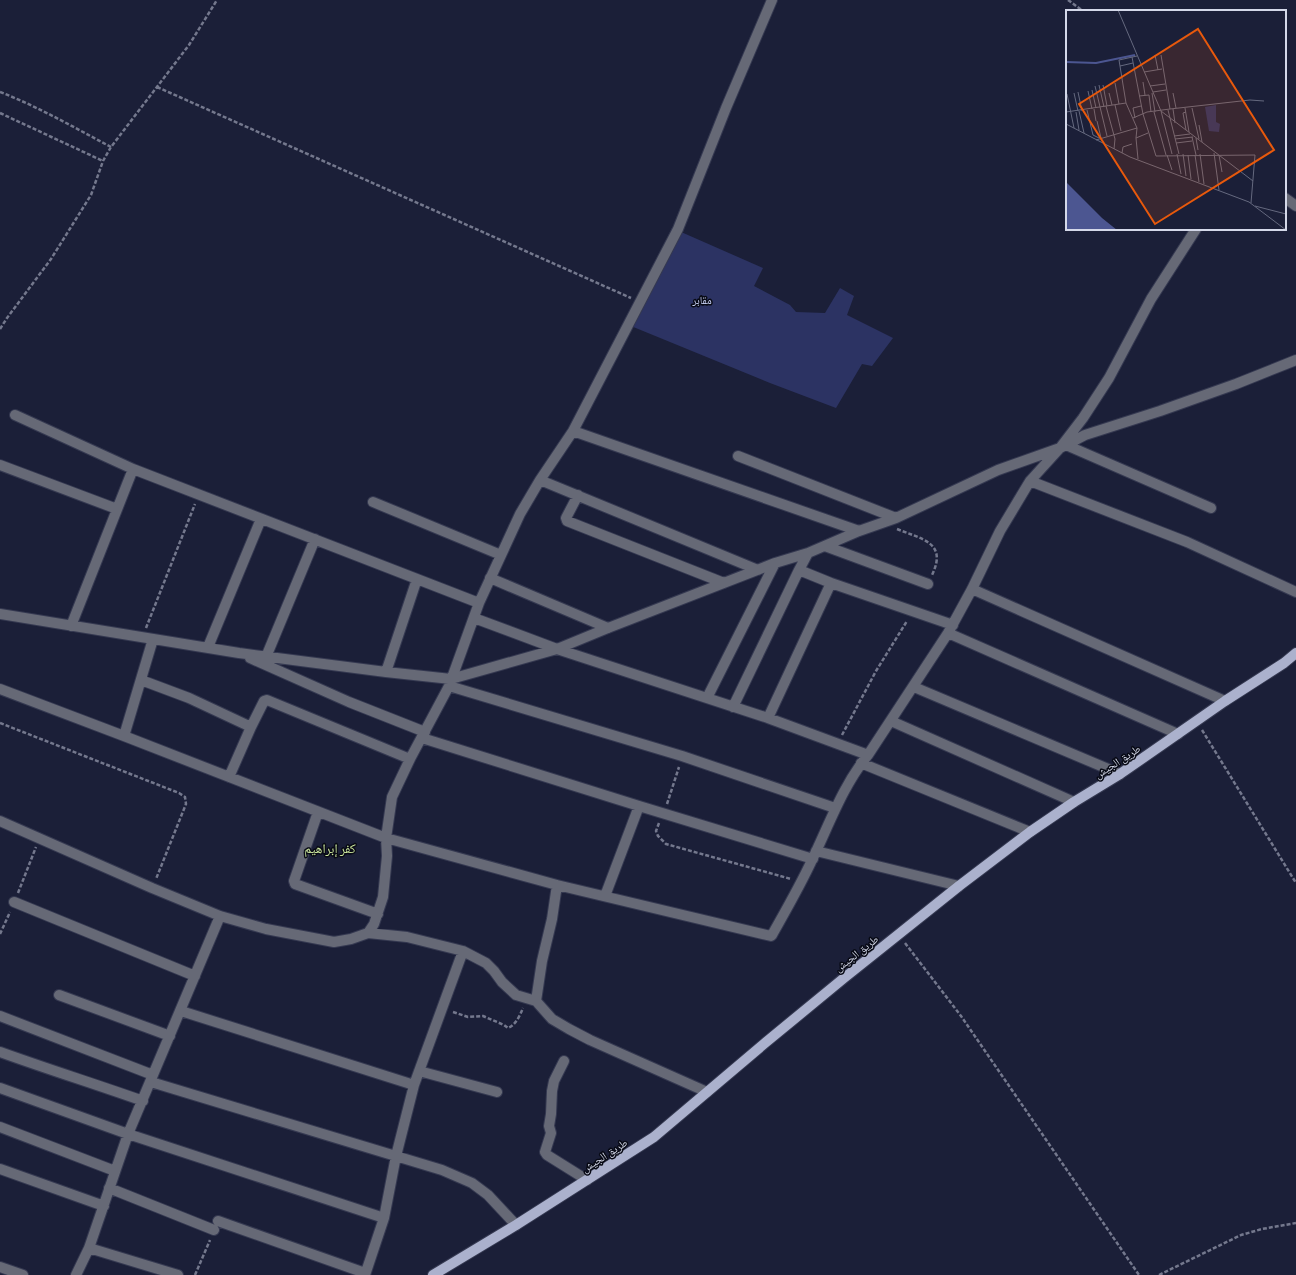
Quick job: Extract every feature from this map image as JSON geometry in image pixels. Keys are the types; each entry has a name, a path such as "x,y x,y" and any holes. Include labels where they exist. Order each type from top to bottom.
{"main road":[{"name":"طريق الجيش","path":"433,1275 516,1225 654,1137 813,1002 959,886 1030,832 1074,802 1120,774 1225,701 1284,663 1296,653"}],"street":[{"path":"368,933 374,924 384,897 387,856 386,838 392,797 450,682 479,603 520,514 540,480 573,431 678,229 726,108 772,0"},
{"path":"1286,199 1296,206"},
{"path":"0,689 386,838 558,885 771,936 814,855 835,808 861,764 914,687 951,629 1000,531 1030,481 1063,446 1083,418 1109,378 1151,299 1195,230"},
{"path":"450,682 557,649 775,563 808,554 859,531 896,518 998,470 1063,446 1085,435 1236,384 1296,360"},
{"path":"15,415 133,469 479,603"},
{"path":"573,431 859,531"},
{"path":"1063,446 1210,508"},
{"path":"738,456 896,518"},
{"path":"0,465 117,509"},
{"path":"71,626 133,469"},
{"path":"540,480 758,570"},
{"path":"1030,481 1187,542 1296,592"},
{"path":"578,496 566,518 567,521 724,583"},
{"path":"373,502 501,556"},
{"path":"208,647 261,519"},
{"path":"266,656 315,539"},
{"path":"826,546 928,584"},
{"path":"733,707 798,570 808,554"},
{"path":"707,698 775,563"},
{"path":"798,570 913,612 1178,734"},
{"path":"490,578 608,628"},
{"path":"386,672 417,579"},
{"path":"768,718 832,583"},
{"path":"972,589 1225,701"},
{"path":"0,614 239,653 450,682 682,756 835,808"},
{"path":"474,618 557,649 768,718 868,755"},
{"path":"124,736 153,639"},
{"path":"239,653 423,735 639,806 814,855 959,886"},
{"path":"140,680 189,698 251,727"},
{"path":"914,687 1120,774"},
{"path":"229,777 251,727 264,701 267,700 410,759"},
{"path":"891,721 1074,802"},
{"path":"861,764 1030,832"},
{"path":"605,896 639,806"},
{"path":"318,812 294,881 295,884 378,914"},
{"path":"0,821 152,888 220,916 266,929 334,942 368,933 407,937 463,951 486,963 508,989 516,994 532,1000 552,1019 576,1033 707,1092"},
{"path":"532,1000 552,919 558,885"},
{"path":"14,902 195,976"},
{"path":"76,1275 89,1248 128,1134 220,916"},
{"path":"109,1188 365,1274 384,1218 396,1156 414,1085 463,951"},
{"path":"59,996 170,1036"},
{"path":"181,1011 414,1085"},
{"path":"0,1016 152,1079 442,1170 472,1183 488,1195 516,1225"},
{"path":"0,1052 143,1101"},
{"path":"564,1061 554,1080 550,1126 552,1133 545,1152 547,1155 587,1180"},
{"path":"419,1072 496,1092"},
{"path":"0,1088 128,1134 384,1218"},
{"path":"0,1127 115,1171"},
{"path":"0,1169 104,1206"},
{"path":"89,1248 178,1275"},
{"path":"0,1266 23,1275"}],"path":[{"path":"0,329 51,259 87,202 103,162 111,147 188,45 217,0"},
{"path":"1068,0 1082,10"},
{"path":"157,87 641,302"},
{"path":"0,92 18,99 111,147"},
{"path":"0,113 103,162"},
{"path":"142,638 198,494"},
{"path":"881,523 928,542 934,548 938,557 937,566 928,584"},
{"path":"837,744 876,671 913,612"},
{"path":"1196,721 1296,883"},
{"path":"0,723 180,793 185,797 186,804 152,888"},
{"path":"0,934 39,839"},
{"path":"0,922 5,924"},
{"path":"899,935 961,1016 1139,1275"},
{"path":"443,1008 468,1017 483,1016 508,1028 511,1027 532,1000"},
{"path":"1159,1275 1242,1235 1262,1229 1296,1223"},
{"path":"195,1275 216,1225"}],"green space":[{"name":"مقابر","path":"672,228 763,268 754,286 790,305 796,312 825,313 840,288 854,296 847,315 893,338 872,366 862,364 836,408 770,383 626,324"}],"district":[{"name":"كفر إبراهيم","path":"330,848"}]}
